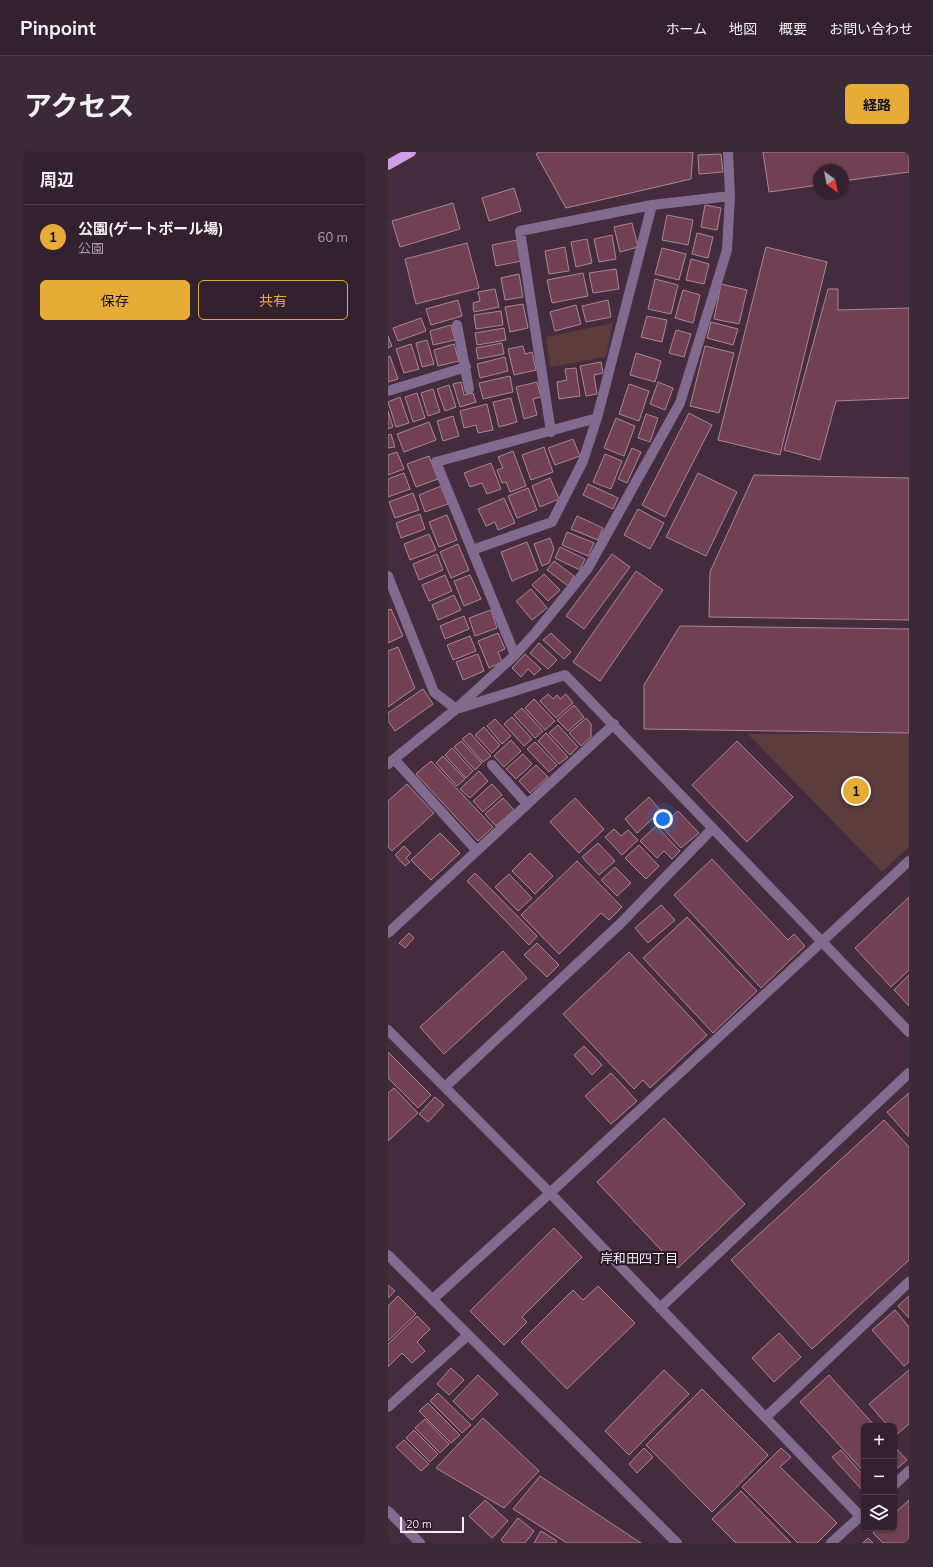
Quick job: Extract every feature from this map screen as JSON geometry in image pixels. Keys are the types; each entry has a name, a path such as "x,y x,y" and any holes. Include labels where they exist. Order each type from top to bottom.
{"main road":[{"path":"388,165 411,152"}],"street":[{"path":"477,851 391,762 456,709 515,655 536,632 588,568 680,403 727,250 730,196 728,152"},
{"path":"550,432 520,231 652,205 730,196"},
{"path":"472,550 552,522 583,461 597,418 652,205"},
{"path":"457,325 469,389"},
{"path":"388,392 466,367"},
{"path":"515,655 436,462 597,418"},
{"path":"388,576 390,587 434,692 456,709"},
{"path":"456,709 565,675 614,724 909,1032"},
{"path":"388,933 614,724"},
{"path":"492,766 527,804"},
{"path":"445,1087 620,924 713,828"},
{"path":"432,1299 550,1193 909,861"},
{"path":"388,1030 550,1193 660,1308 861,1513"},
{"path":"660,1308 909,1073"},
{"path":"388,1255 677,1543"},
{"path":"766,1417 909,1282"},
{"path":"388,1408 468,1335"},
{"path":"897,1482 909,1471"},
{"path":"388,1511 420,1543"},
{"path":"831,1543 861,1515"}],"shaded area":[{"path":"613,323 606,357 550,367 546,337"},
{"path":"909,733 909,847 882,872 748,734"}],"building":[{"path":"539,152 693,152 691,179 566,208 536,154"},
{"path":"763,152 909,152 909,172 849,180 849,164 813,164 813,186 769,192"},
{"path":"721,154 723,172 699,174 698,155"},
{"path":"514,188 521,211 489,221 482,198"},
{"path":"453,203 460,229 400,247 392,221"},
{"path":"705,205 721,208 717,230 701,227"},
{"path":"667,215 693,220 688,245 662,240"},
{"path":"632,223 638,247 620,252 614,227"},
{"path":"697,233 713,237 708,258 692,254"},
{"path":"612,235 616,259 599,262 594,239"},
{"path":"587,239 592,263 576,267 571,242"},
{"path":"517,240 521,261 496,266 492,245"},
{"path":"467,243 479,288 416,304 405,259"},
{"path":"565,247 569,271 549,274 545,251"},
{"path":"766,247 827,262 780,455 718,440"},
{"path":"662,248 686,254 679,280 655,274"},
{"path":"691,259 709,264 704,284 686,280"},
{"path":"616,269 619,289 593,293 589,273"},
{"path":"583,273 588,296 552,303 547,280"},
{"path":"519,274 523,297 505,300 501,278"},
{"path":"655,279 678,285 671,314 648,309"},
{"path":"721,284 747,290 739,324 714,319"},
{"path":"495,289 499,307 474,312 473,303 480,301 478,292"},
{"path":"828,289 838,289 838,310 909,308 909,398 836,401 820,460 784,450"},
{"path":"683,290 700,295 693,323 675,318"},
{"path":"458,300 462,316 431,325 426,309"},
{"path":"608,300 611,317 586,322 582,306"},
{"path":"523,304 528,328 510,332 505,307"},
{"path":"576,305 581,324 555,331 550,312"},
{"path":"501,311 503,325 476,329 474,315"},
{"path":"647,316 667,320 662,342 641,337"},
{"path":"421,318 426,331 398,341 393,328"},
{"path":"711,322 738,329 733,345 707,338"},
{"path":"451,325 455,340 433,345 430,331"},
{"path":"504,328 506,340 477,345 475,333"},
{"path":"676,330 691,334 684,357 669,353"},
{"path":"388,336 392,346 388,348"},
{"path":"427,340 434,364 422,367 416,343"},
{"path":"502,343 504,354 478,359 476,348"},
{"path":"411,344 419,369 404,373 396,349"},
{"path":"454,344 459,361 438,366 434,350"},
{"path":"523,346 525,354 532,352 536,370 514,375 508,349"},
{"path":"705,346 734,353 719,413 690,406"},
{"path":"636,353 661,361 655,382 630,375"},
{"path":"390,356 398,379 388,382 388,357"},
{"path":"505,357 508,371 480,378 477,364"},
{"path":"601,362 603,373 594,375 597,394 586,396 580,366"},
{"path":"576,368 580,396 559,399 557,382 567,380 565,369"},
{"path":"510,376 513,392 483,399 479,383"},
{"path":"461,382 464,395 473,393 476,402 460,407 453,384"},
{"path":"537,382 541,397 533,399 537,415 524,419 516,387"},
{"path":"658,382 673,388 665,410 650,404"},
{"path":"629,384 649,391 639,421 619,414"},
{"path":"449,385 456,407 445,411 437,389"},
{"path":"433,389 440,412 428,416 421,393"},
{"path":"417,393 425,418 413,422 405,397"},
{"path":"400,397 409,423 396,427 388,402"},
{"path":"511,398 517,422 499,427 493,402"},
{"path":"487,404 493,430 478,433 476,425 464,428 460,411"},
{"path":"388,411 393,427 388,429"},
{"path":"689,413 712,425 665,517 642,505"},
{"path":"646,414 658,418 650,442 638,438"},
{"path":"453,416 459,436 443,441 437,421"},
{"path":"616,418 635,426 624,456 604,448"},
{"path":"429,422 436,440 404,452 397,434"},
{"path":"391,434 395,447 388,448 388,435"},
{"path":"573,439 580,456 555,465 548,448"},
{"path":"544,447 553,472 531,480 522,455"},
{"path":"632,448 641,452 627,483 618,479"},
{"path":"513,451 526,486 510,492 506,482 502,483 497,470 503,468 498,457"},
{"path":"397,452 404,469 388,475 388,455"},
{"path":"605,454 622,461 611,489 593,482"},
{"path":"429,456 438,479 416,487 407,464"},
{"path":"491,463 501,489 487,494 482,483 470,487 464,473"},
{"path":"404,473 410,489 388,497 388,479"},
{"path":"698,473 737,492 706,556 666,537"},
{"path":"754,475 909,478 909,620 709,617 710,572"},
{"path":"550,478 559,499 540,507 532,486"},
{"path":"588,484 618,498 613,509 583,495"},
{"path":"441,486 448,504 425,512 419,495"},
{"path":"528,488 537,510 517,518 508,496"},
{"path":"413,493 419,510 395,518 389,502"},
{"path":"504,498 515,523 498,530 495,522 486,526 478,509"},
{"path":"638,509 664,523 650,549 624,535"},
{"path":"420,514 425,529 401,538 396,523"},
{"path":"447,515 457,540 439,547 429,522"},
{"path":"577,516 603,528 598,540 571,529"},
{"path":"567,532 594,543 588,556 562,545"},
{"path":"429,534 436,550 410,560 404,544"},
{"path":"550,538 554,549 549,563 542,566 534,544"},
{"path":"527,542 538,570 512,581 501,552"},
{"path":"458,544 469,570 451,578 440,552"},
{"path":"560,547 585,559 580,570 555,558"},
{"path":"437,554 443,570 419,580 413,564"},
{"path":"612,554 630,567 584,629 566,616"},
{"path":"554,561 574,576 568,586 547,570"},
{"path":"636,571 663,590 600,681 573,662"},
{"path":"544,574 560,590 548,601 532,585"},
{"path":"445,575 452,591 429,601 422,585"},
{"path":"470,575 481,599 464,606 454,581"},
{"path":"531,589 547,608 532,620 516,601"},
{"path":"454,595 461,610 438,620 432,605"},
{"path":"391,609 403,636 388,643 388,610"},
{"path":"491,610 497,628 475,636 469,618"},
{"path":"464,616 469,629 445,639 440,626"},
{"path":"680,626 909,629 909,733 644,729 644,685"},
{"path":"498,633 505,649 498,652 502,662 489,668 478,641"},
{"path":"551,633 571,652 564,659 543,640"},
{"path":"470,636 476,651 453,660 447,645"},
{"path":"539,643 557,660 548,669 530,653"},
{"path":"398,647 415,688 388,707 388,651"},
{"path":"478,654 484,671 463,680 456,662"},
{"path":"525,654 541,669 534,675 528,669 521,677 512,668"},
{"path":"423,689 433,704 395,731 388,721 388,713"},
{"path":"548,694 553,699 557,695 560,699 566,694 573,703 556,718 540,701"},
{"path":"534,699 555,721 545,730 525,708"},
{"path":"574,705 584,717 568,731 557,720"},
{"path":"522,708 543,731 535,738 514,715"},
{"path":"512,717 532,739 524,746 504,724"},
{"path":"586,718 591,724 591,737 581,746 569,733"},
{"path":"495,719 511,736 502,744 487,726"},
{"path":"558,725 578,747 570,755 549,733"},
{"path":"484,727 500,745 492,753 475,735"},
{"path":"470,733 491,756 483,762 462,739"},
{"path":"546,733 568,757 559,764 538,741"},
{"path":"511,740 521,751 504,767 494,756"},
{"path":"461,741 482,763 475,770 454,747"},
{"path":"737,741 793,797 747,842 692,785"},
{"path":"535,742 557,765 549,772 527,749"},
{"path":"452,748 473,771 466,778 445,755"},
{"path":"523,754 532,764 516,779 506,769"},
{"path":"443,756 465,779 457,786 436,763"},
{"path":"431,761 493,827 478,841 416,774"},
{"path":"536,765 548,777 530,793 519,781"},
{"path":"479,771 488,781 470,798 460,789"},
{"path":"407,784 434,813 392,851 388,847 388,801"},
{"path":"492,784 502,795 483,812 473,801"},
{"path":"649,797 661,811 637,833 625,819"},
{"path":"503,798 514,810 496,826 485,814"},
{"path":"575,798 604,829 579,853 550,822"},
{"path":"678,811 699,833 681,848 661,826"},
{"path":"656,826 680,851 672,859 664,851 657,858 640,841"},
{"path":"614,829 621,836 628,830 638,840 622,855 605,837"},
{"path":"440,833 460,853 431,880 411,860"},
{"path":"598,843 615,861 599,875 582,857"},
{"path":"639,845 659,866 646,879 625,858"},
{"path":"404,846 411,853 406,858 410,862 405,866 395,855"},
{"path":"530,853 553,876 535,894 512,871"},
{"path":"712,859 788,940 794,934 805,946 761,988 674,895"},
{"path":"577,861 622,907 609,920 601,913 559,954 521,915"},
{"path":"615,867 631,883 617,896 601,880"},
{"path":"475,873 537,936 529,945 467,881"},
{"path":"509,874 532,898 518,911 495,887"},
{"path":"909,897 909,970 891,987 855,948"},
{"path":"661,905 675,920 648,943 635,928"},
{"path":"687,917 757,991 713,1033 643,958"},
{"path":"409,933 414,938 405,948 399,943"},
{"path":"537,943 559,965 547,977 524,955"},
{"path":"503,951 527,978 444,1054 420,1027"},
{"path":"629,952 707,1035 650,1088 643,1080 634,1089 563,1014"},
{"path":"909,975 909,1006 894,990"},
{"path":"584,1046 602,1065 592,1075 574,1055"},
{"path":"388,1052 431,1095 418,1108 388,1078"},
{"path":"611,1073 637,1101 611,1124 585,1096"},
{"path":"394,1088 418,1113 388,1141 388,1093"},
{"path":"909,1093 909,1137 887,1112"},
{"path":"435,1097 444,1105 428,1122 419,1114"},
{"path":"664,1118 745,1204 678,1268 597,1182"},
{"path":"884,1120 909,1147 909,1260 812,1349 731,1260"},
{"path":"554,1228 582,1257 522,1317 527,1322 504,1345 470,1311"},
{"path":"388,1285 395,1291 388,1298"},
{"path":"598,1286 635,1323 567,1389 521,1342 573,1290 583,1300"},
{"path":"398,1296 416,1314 388,1341 388,1306"},
{"path":"909,1296 909,1318 898,1306"},
{"path":"895,1310 909,1327 909,1362 904,1366 872,1330"},
{"path":"417,1316 430,1329 417,1342 425,1351 412,1363 402,1353 388,1367 388,1344"},
{"path":"779,1333 801,1357 774,1382 752,1358"},
{"path":"451,1368 464,1380 449,1395 437,1384"},
{"path":"664,1370 689,1394 629,1455 605,1431"},
{"path":"909,1370 909,1424 897,1434 897,1423 885,1423 869,1404"},
{"path":"478,1375 498,1394 472,1420 453,1401"},
{"path":"829,1375 872,1423 861,1423 861,1469 800,1402"},
{"path":"702,1389 768,1455 712,1512 646,1445"},
{"path":"438,1393 471,1425 462,1433 430,1401"},
{"path":"428,1403 460,1435 451,1443 419,1411"},
{"path":"483,1418 539,1471 504,1508 436,1468"},
{"path":"425,1419 449,1444 440,1453 415,1428"},
{"path":"414,1430 438,1454 430,1462 406,1438"},
{"path":"404,1440 429,1464 421,1471 396,1447"},
{"path":"644,1448 653,1457 637,1473 629,1464"},
{"path":"781,1448 791,1457 780,1467 837,1523 817,1543 798,1543 742,1487"},
{"path":"897,1449 907,1460 897,1468"},
{"path":"841,1450 861,1473 861,1489 832,1457"},
{"path":"540,1476 641,1543 567,1543 513,1509"},
{"path":"741,1491 791,1543 736,1543 712,1519"},
{"path":"485,1500 508,1521 492,1538 469,1516"},
{"path":"909,1500 909,1543 883,1543 873,1533 875,1531 897,1531 897,1511"},
{"path":"518,1518 534,1531 525,1543 504,1543 501,1540"},
{"path":"541,1531 557,1541 556,1543 534,1543"},
{"path":"868,1538 873,1543 863,1543"}],"place":[{"name":"公園(ゲートボール場)","path":"856,791"}],"district":[{"name":"岸和田四丁目","path":"639,1258"}]}
